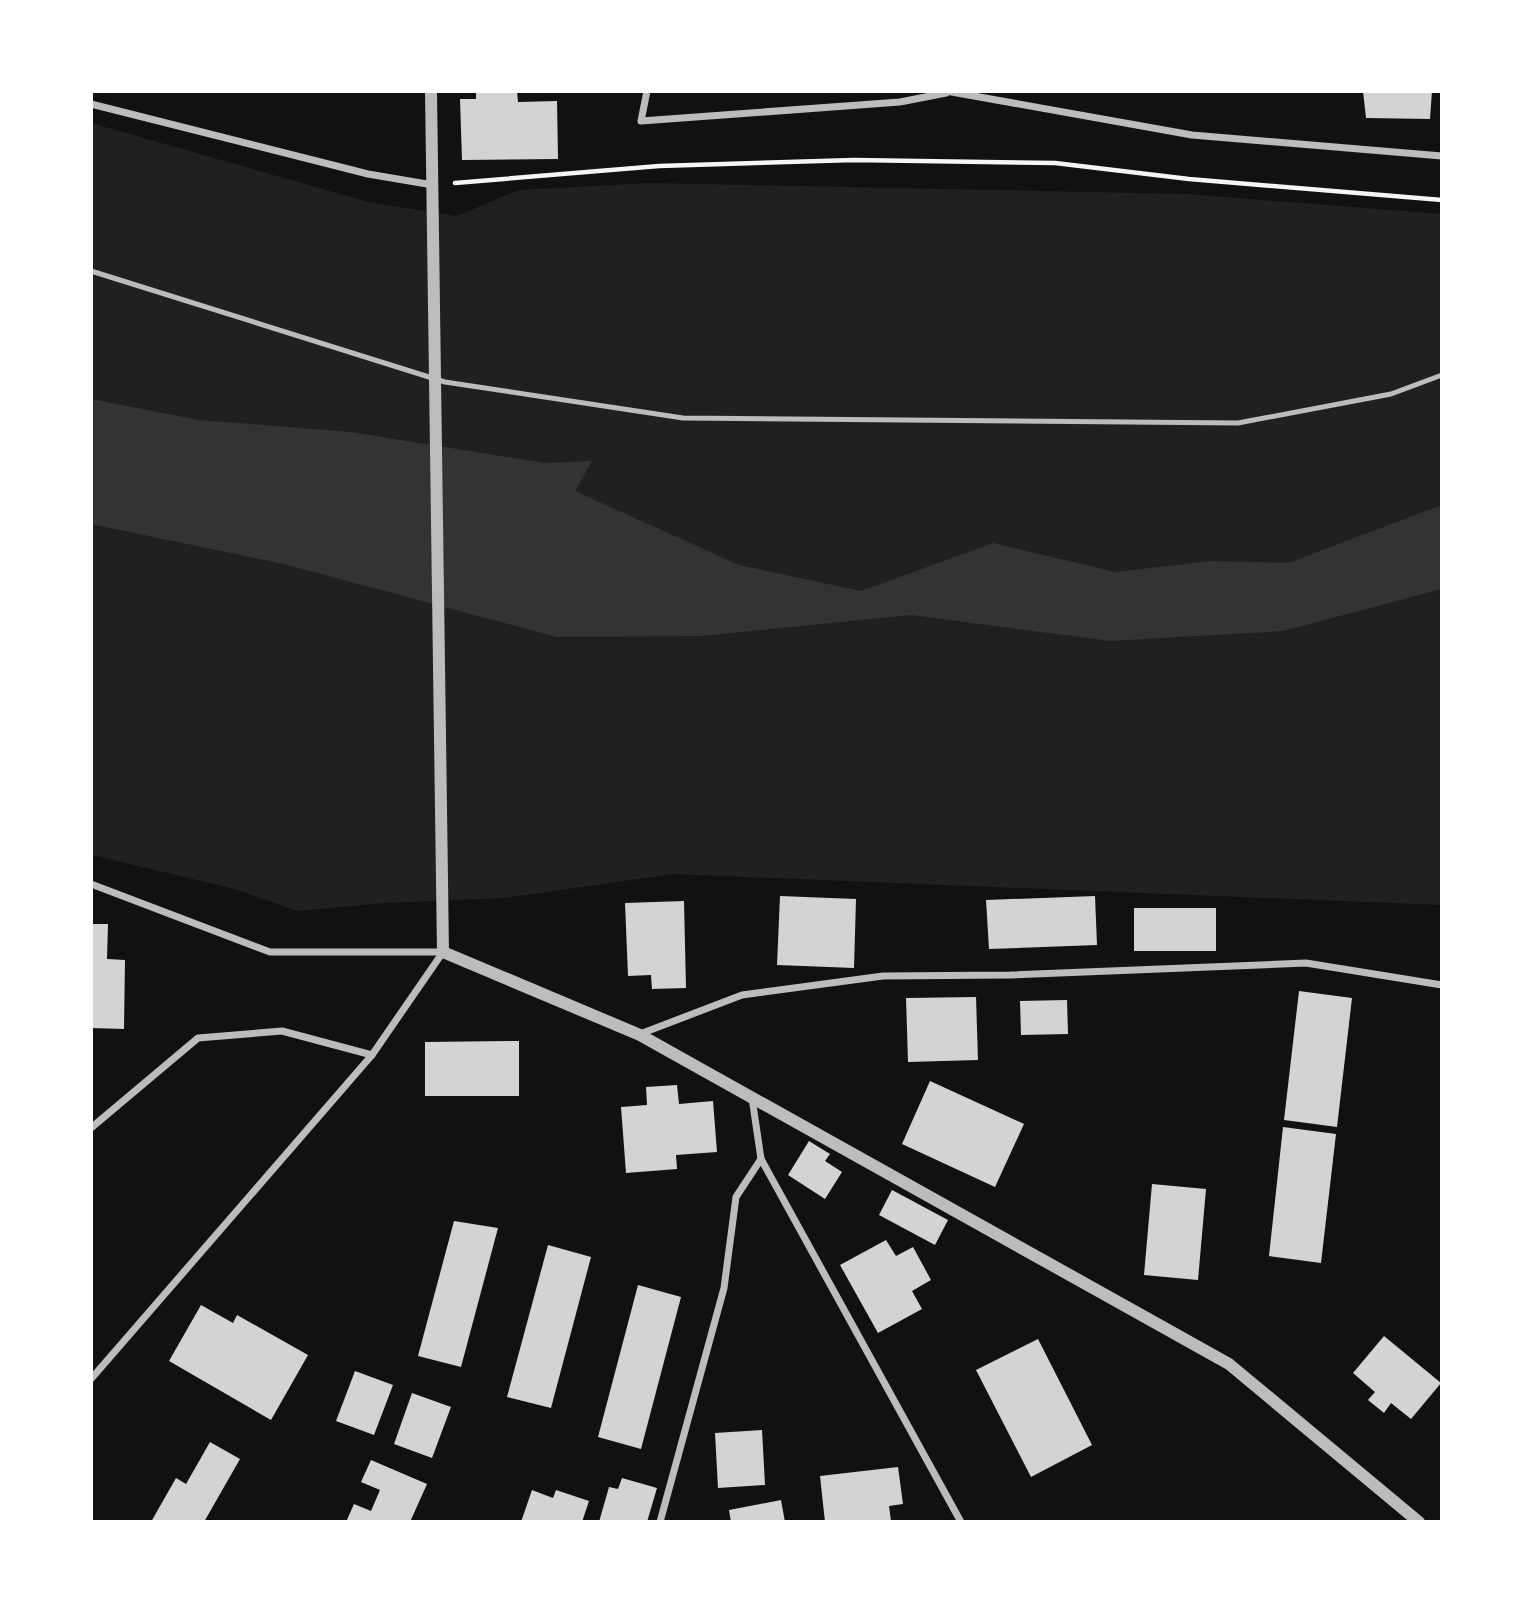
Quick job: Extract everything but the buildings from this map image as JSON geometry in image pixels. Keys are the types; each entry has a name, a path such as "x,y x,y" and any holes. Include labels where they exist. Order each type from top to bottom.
{"street":[{"path":"91,1379 372,1055 443,952 432,91"},
{"path":"647,91 641,121 900,102 946,92 1192,135 1442,156"},
{"path":"91,104 368,174 433,185"},
{"path":"91,884 270,952 443,952 640,1034 1229,1364 1419,1522"},
{"path":"640,1034 742,995 883,976 1010,975 1306,963 1442,985"},
{"path":"91,1128 198,1038 282,1031 372,1055"},
{"path":"752,1098 761,1160 961,1522"},
{"path":"660,1522 724,1288 736,1197 761,1160"}],"lane":[{"path":"91,271 445,382 683,418 1238,423 1391,394 1442,375"}],"path":[{"path":"433,185 687,165 854,160 1055,163 1189,179 1442,200"}],"shaded area":[{"path":"91,123 368,202 457,216 518,190 649,183 1187,194 1442,214 1442,905 673,874 505,898 385,903 298,911 231,888 91,855"},
{"path":"91,399 199,420 351,432 545,463 592,461 575,491 739,565 861,591 993,543 1115,572 1211,561 1288,563 1442,505 1442,589 1283,631 1110,641 911,615 702,636 557,637 284,564 91,524"}]}
